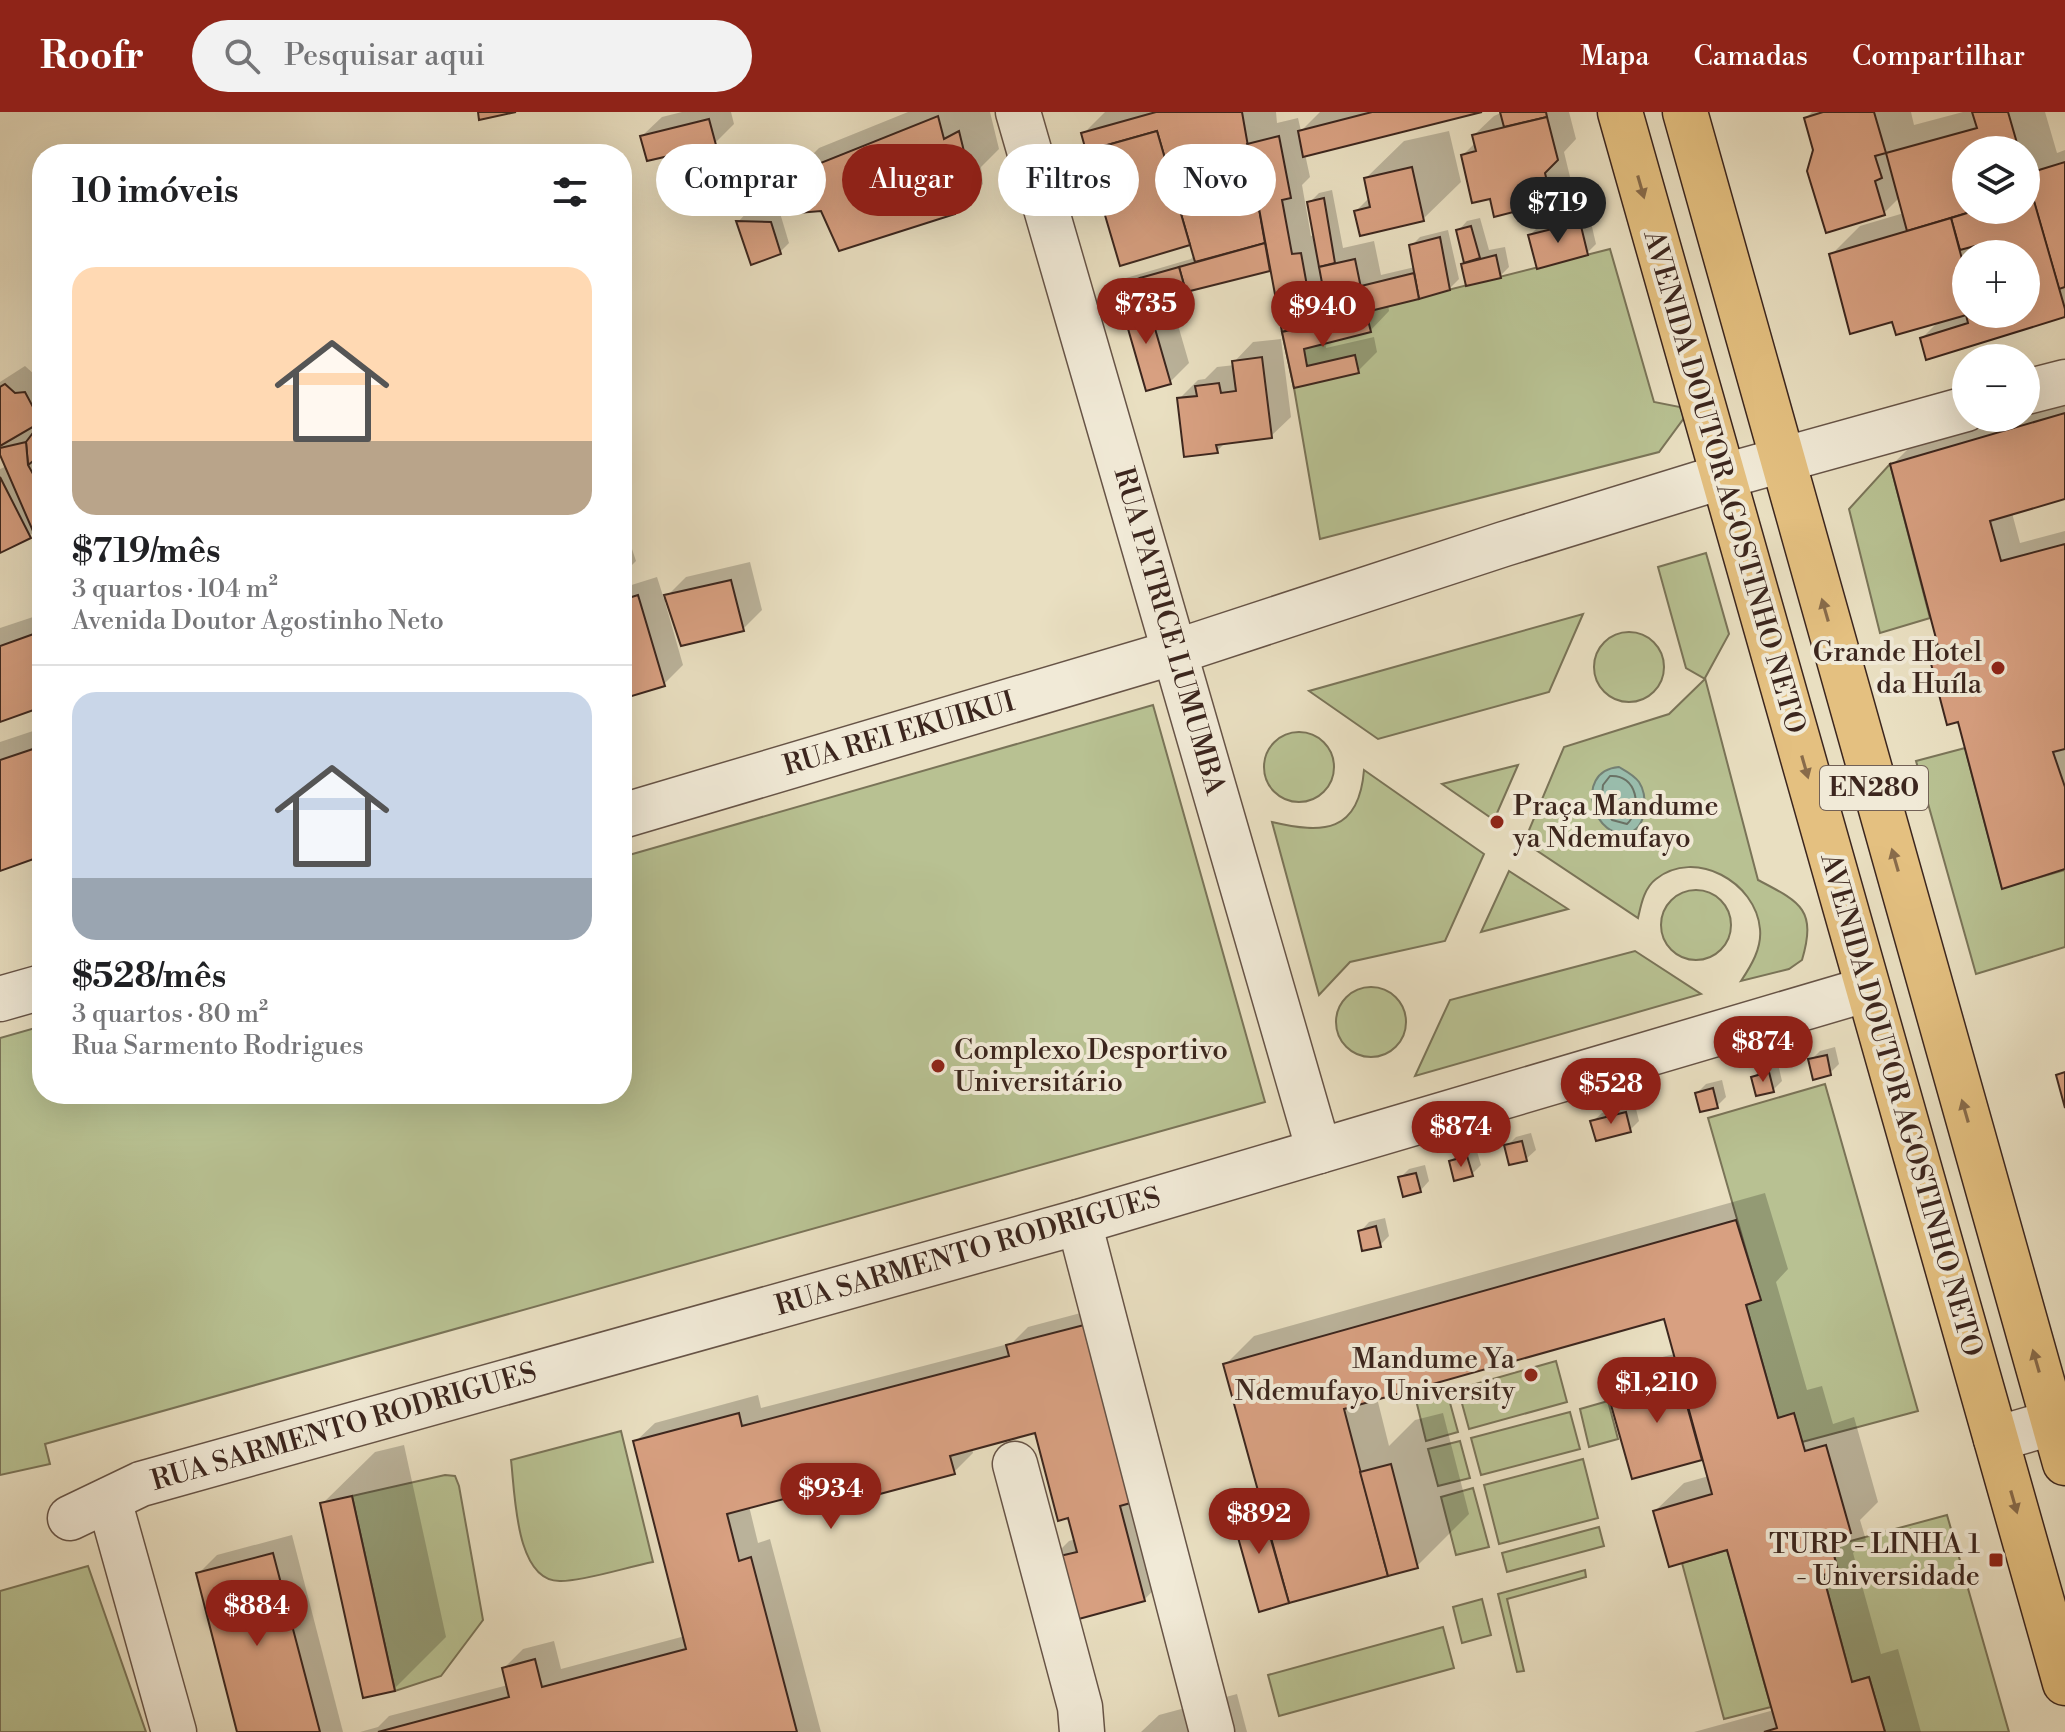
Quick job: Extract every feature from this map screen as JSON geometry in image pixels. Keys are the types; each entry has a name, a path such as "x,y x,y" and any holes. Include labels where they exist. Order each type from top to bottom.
{"main road":[{"name":"AVENIDA DOUTOR AGOSTINHO NETO","path":"1620,112 2065,1683"},
{"name":"EN280","path":"1685,112 2061,1435"}],"street":[{"name":"RUA PATRICE LUMUMBA","path":"1018,112 1319,1151"},
{"path":"2040,388 2065,382"},
{"name":"RUA REI EKUIKUI","path":"632,813 1175,652 1721,477 1952,413"},
{"name":"RUA SARMENTO RODRIGUES","path":"174,1732 90,1509 141,1484 1079,1222 1846,998 1868,989"},
{"path":"0,999 32,990"},
{"path":"1079,1222 1212,1732"},
{"path":"1996,1439 2061,1435"},
{"path":"1015,1464 1080,1707 1082,1732"}],"shaded area":[{"path":"1610,249 1654,402 1680,407 1684,418 1659,452 1320,539 1282,332"},
{"path":"1890,464 1930,618 1880,633 1849,509"},
{"path":"1706,553 1729,634 1705,678 1758,880 1785,895 1801,909 1807,929 1802,960 1789,969 1741,981 1758,950 1760,929 1748,897 1736,884 1705,869 1688,867 1672,870 1649,887 1638,918 1524,842 1564,747 1669,714 1705,679 1686,668 1658,567"},
{"path":"1583,614 1549,692 1378,739 1309,691"},
{"path":"1629,632 1654,642 1664,667 1654,692 1629,702 1604,692 1594,667 1604,642"},
{"name":"Complexo Desportivo Universitário","path":"1153,705 1265,1102 45,1444 50,1464 0,1475 0,1038 32,1029 32,1104 632,1104 632,854"},
{"path":"1299,732 1324,742 1334,767 1324,792 1299,802 1274,792 1264,767 1274,742"},
{"path":"1965,748 2002,888 2065,870 2065,947 1976,974 1916,761"},
{"path":"1518,765 1494,820 1442,784"},
{"path":"1364,770 1484,854 1445,941 1350,962 1319,995 1272,822 1307,828 1335,824 1355,806"},
{"path":"1509,871 1568,909 1481,932"},
{"path":"1696,890 1721,900 1731,925 1721,950 1696,960 1671,950 1661,925 1671,900"},
{"path":"1635,951 1701,994 1415,1076 1450,1000"},
{"path":"1371,987 1396,997 1406,1022 1396,1047 1371,1057 1346,1047 1336,1022 1346,997"},
{"path":"1825,1084 1918,1411 1802,1442 1794,1414 1778,1418 1746,1305 1760,1299 1708,1118"},
{"path":"1556,1361 1567,1402 1469,1429 1458,1389"},
{"path":"1447,1392 1458,1432 1426,1441 1416,1400"},
{"path":"1608,1401 1618,1439 1589,1447 1580,1409"},
{"path":"1570,1412 1580,1449 1481,1475 1471,1438"},
{"path":"621,1431 653,1562 571,1580 546,1578 534,1567 520,1533 511,1460"},
{"path":"1460,1441 1470,1478 1438,1486 1428,1449"},
{"path":"1583,1459 1598,1518 1499,1544 1484,1485"},
{"path":"445,1475 455,1476 459,1486 483,1620 441,1676 395,1691 352,1496"},
{"path":"1473,1488 1489,1547 1456,1555 1441,1497"},
{"path":"1947,1515 2009,1732 1885,1732 1869,1677 1852,1682 1823,1575 1838,1571 1832,1546"},
{"path":"1599,1527 1604,1546 1507,1572 1502,1553"},
{"path":"1727,1550 1771,1707 1724,1719 1682,1563"},
{"path":"88,1566 146,1732 0,1732 0,1591"},
{"path":"1585,1570 1586,1577 1507,1599 1524,1671 1517,1672 1498,1594"},
{"path":"1482,1599 1491,1635 1462,1643 1453,1607"},
{"path":"1443,1627 1454,1668 1279,1716 1268,1675"}],"water":[{"path":"1619,767 1639,782 1644,794 1641,823 1631,832 1618,833 1607,828 1594,806 1592,793 1596,781 1604,771"}],"building":[{"path":"478,112 516,112 479,120"},
{"path":"1156,112 1242,112 1248,144 1161,144 1157,131 1111,144 1084,144 1081,133"},
{"path":"1372,112 1482,112 1303,157 1298,131"},
{"path":"1500,112 1546,112 1547,117 1504,127"},
{"path":"1823,112 1874,112 1886,153 1875,156 1882,178 1875,181 1885,215 1826,233 1807,171 1813,150 1804,118"},
{"path":"1972,112 2008,112 2015,136 1952,136 1952,218 1907,231 1886,153 1977,128"},
{"path":"938,116 944,139 959,131 962,144 868,144"},
{"path":"1547,117 1558,160 1545,173 1552,202 1494,217 1490,199 1472,203 1461,155 1476,151 1472,135"},
{"path":"709,119 716,144 656,144 656,159 647,161 640,136"},
{"path":"1157,131 1161,144 1155,144 1155,216 1182,216 1190,245 1120,266 1105,216 1139,216 1139,144 1111,144"},
{"path":"1279,136 1291,198 1282,200 1292,254 1301,253 1314,324 1282,332 1260,216 1276,216 1276,144 1247,144"},
{"path":"842,154 842,216 949,216 839,251 823,216 826,216 826,161"},
{"path":"2065,162 2065,287 2059,289 2040,223 2040,170"},
{"path":"1412,167 1424,221 1360,236 1354,211 1370,207 1364,178"},
{"path":"1324,198 1335,263 1319,267 1307,202"},
{"path":"1182,216 1260,216 1265,243 1195,262"},
{"path":"1951,218 1957,240 1952,240 1952,319 1896,335 1892,322 1850,334 1829,254"},
{"path":"736,221 771,222 781,254 751,265"},
{"path":"1580,222 1588,255 1537,269 1528,235"},
{"path":"2040,222 2065,317 2040,325 2040,240 1957,240 1953,224"},
{"path":"1471,226 1480,258 1464,263 1456,230"},
{"path":"1440,237 1450,290 1419,299 1409,245"},
{"path":"1265,243 1270,271 1186,292 1179,267"},
{"path":"1496,255 1501,278 1466,286 1461,264"},
{"path":"1355,259 1366,312 1329,320 1319,267"},
{"path":"1179,267 1186,292 1147,304 1140,278"},
{"path":"1414,273 1419,299 1366,312 1361,286"},
{"path":"1140,278 1147,301 1122,308 1114,287"},
{"path":"1147,301 1171,384 1146,391 1122,308"},
{"path":"1366,312 1371,332 1304,349 1307,366 1355,355 1359,373 1294,388 1282,332"},
{"path":"1952,328 2029,328 1978,344 1952,344 1952,352 1926,360 1920,338"},
{"path":"1262,357 1272,438 1216,445 1218,453 1184,457 1177,398 1197,396 1195,386 1219,383 1221,393 1236,391 1232,361"},
{"path":"5,384 15,393 25,392 32,405 32,427 0,446 0,387"},
{"name":"Grande Hotel da Huíla","path":"2065,413 2065,499 1990,521 2001,561 2065,544 2065,749 2053,752 2065,787 2065,869 2002,889 1958,722 1947,725 1927,648 1938,646 1890,464 2000,432 2040,432 2040,420"},
{"path":"32,434 32,462 28,465 26,442"},
{"path":"26,442 28,465 32,472 32,529 0,455 0,448"},
{"path":"0,477 31,538 0,553"},
{"path":"731,580 744,631 681,646 664,595"},
{"path":"638,595 665,686 632,696 632,597"},
{"path":"32,635 32,711 0,722 0,646"},
{"path":"32,749 32,860 0,871 0,760"},
{"path":"1827,1055 1831,1075 1813,1080 1808,1059"},
{"path":"1769,1072 1774,1092 1756,1096 1751,1077"},
{"path":"2065,1072 2065,1108 2056,1075"},
{"path":"1713,1088 1718,1108 1700,1112 1695,1093"},
{"path":"1626,1112 1631,1132 1596,1141 1590,1121"},
{"path":"1522,1141 1527,1161 1509,1165 1504,1145"},
{"path":"1467,1156 1473,1176 1454,1181 1449,1161"},
{"path":"1416,1173 1421,1192 1403,1197 1398,1177"},
{"path":"1736,1220 1761,1300 1746,1305 1778,1418 1794,1413 1805,1451 1826,1445 1851,1533 1830,1539 1838,1571 1823,1575 1852,1682 1869,1677 1885,1732 1764,1732 1777,1728 1727,1550 1669,1567 1653,1511 1712,1494 1664,1319 1344,1409 1388,1576 1289,1603 1223,1364"},
{"path":"1376,1226 1381,1247 1362,1251 1358,1231"},
{"path":"1088,1324 1134,1502 1120,1506 1145,1601 1064,1623 1047,1559 1077,1552 1068,1518 1058,1521 1035,1433 950,1456 955,1474 831,1507 826,1488 727,1514 739,1561 751,1557 797,1732 378,1732 509,1697 502,1668 535,1659 542,1687 686,1649 633,1441 739,1413 742,1426 1009,1356 1006,1345"},
{"path":"1676,1366 1702,1460 1632,1479 1611,1405 1638,1397 1633,1378"},
{"path":"1391,1464 1418,1568 1388,1576 1360,1472"},
{"path":"352,1496 395,1691 363,1698 320,1503"},
{"path":"1260,1501 1289,1603 1259,1612 1230,1509"},
{"path":"273,1553 320,1732 237,1732 196,1573"}],"place":[{"name":"Grande Hotel da Huíla","path":"1998,668"},
{"name":"Praça Mandume ya Ndemufayo","path":"1497,822"},
{"name":"Complexo Desportivo Universitário","path":"938,1066"},
{"name":"Mandume Ya Ndemufayo University","path":"1531,1375"},
{"name":"TURP - LINHA 1 - Universidade","path":"1996,1560"}]}
